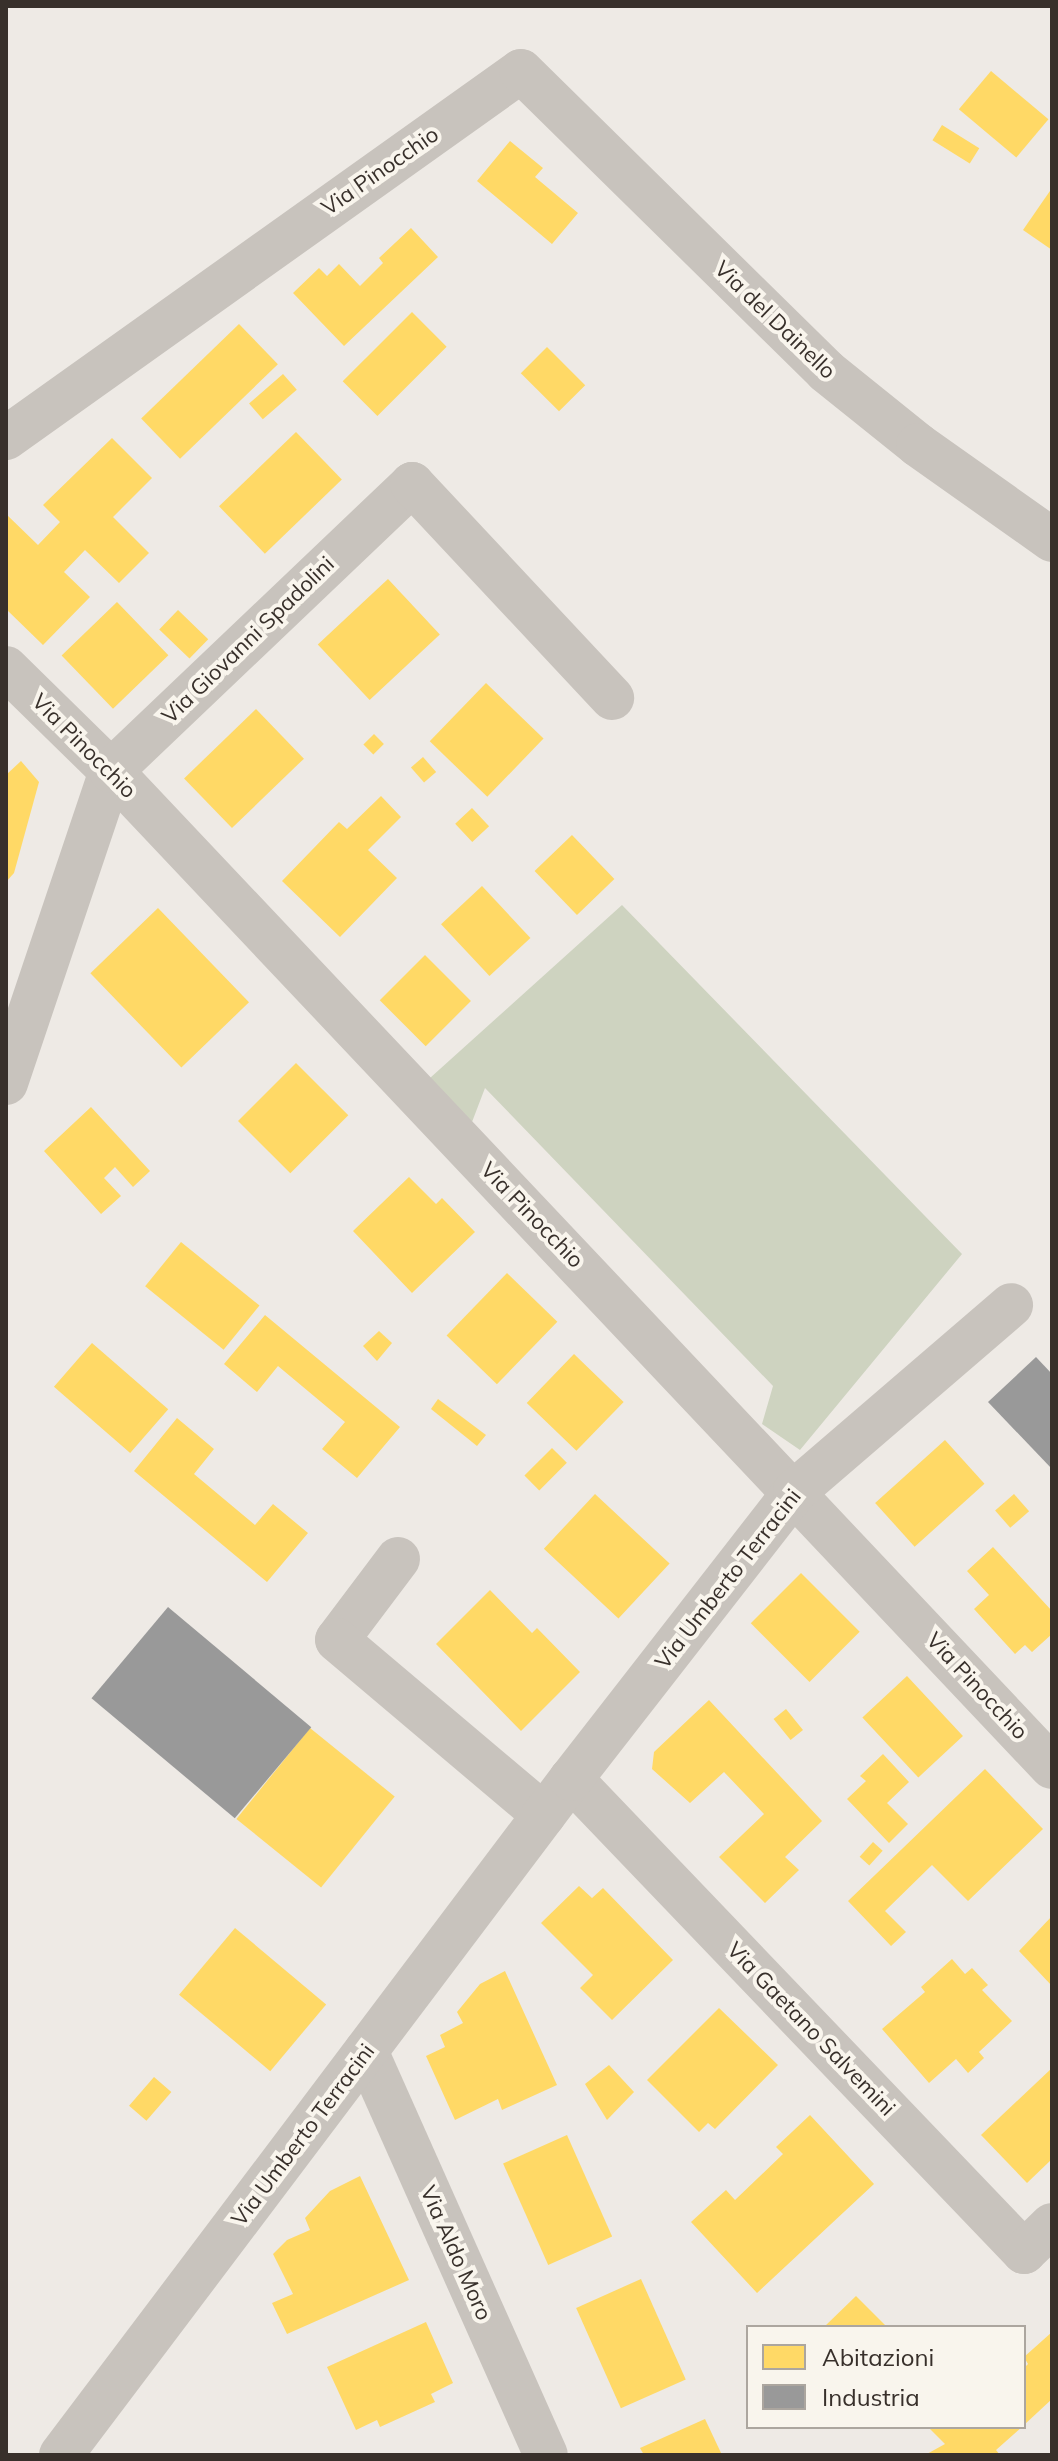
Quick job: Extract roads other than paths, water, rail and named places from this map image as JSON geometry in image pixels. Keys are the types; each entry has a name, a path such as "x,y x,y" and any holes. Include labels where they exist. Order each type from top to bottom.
{"street":[{"name":"Via Pinocchio","path":"6,438 521,71"},
{"name":"Via del Dainello","path":"521,71 826,371 918,445 1052,540"},
{"name":"Via Giovanni Spadolini","path":"6,1083 111,771 412,484 612,698"},
{"name":"Via Pinocchio","path":"6,668 111,771 795,1491 1052,1767"},
{"name":"Via Umberto Terracini","path":"61,2455 571,1779 795,1491 1011,1305"},
{"path":"398,1559 337,1640 544,1815"},
{"name":"Via Gaetano Salvemini","path":"571,1779 1024,2252 1052,2225"},
{"name":"Via Aldo Moro","path":"366,2051 546,2455"}]}
